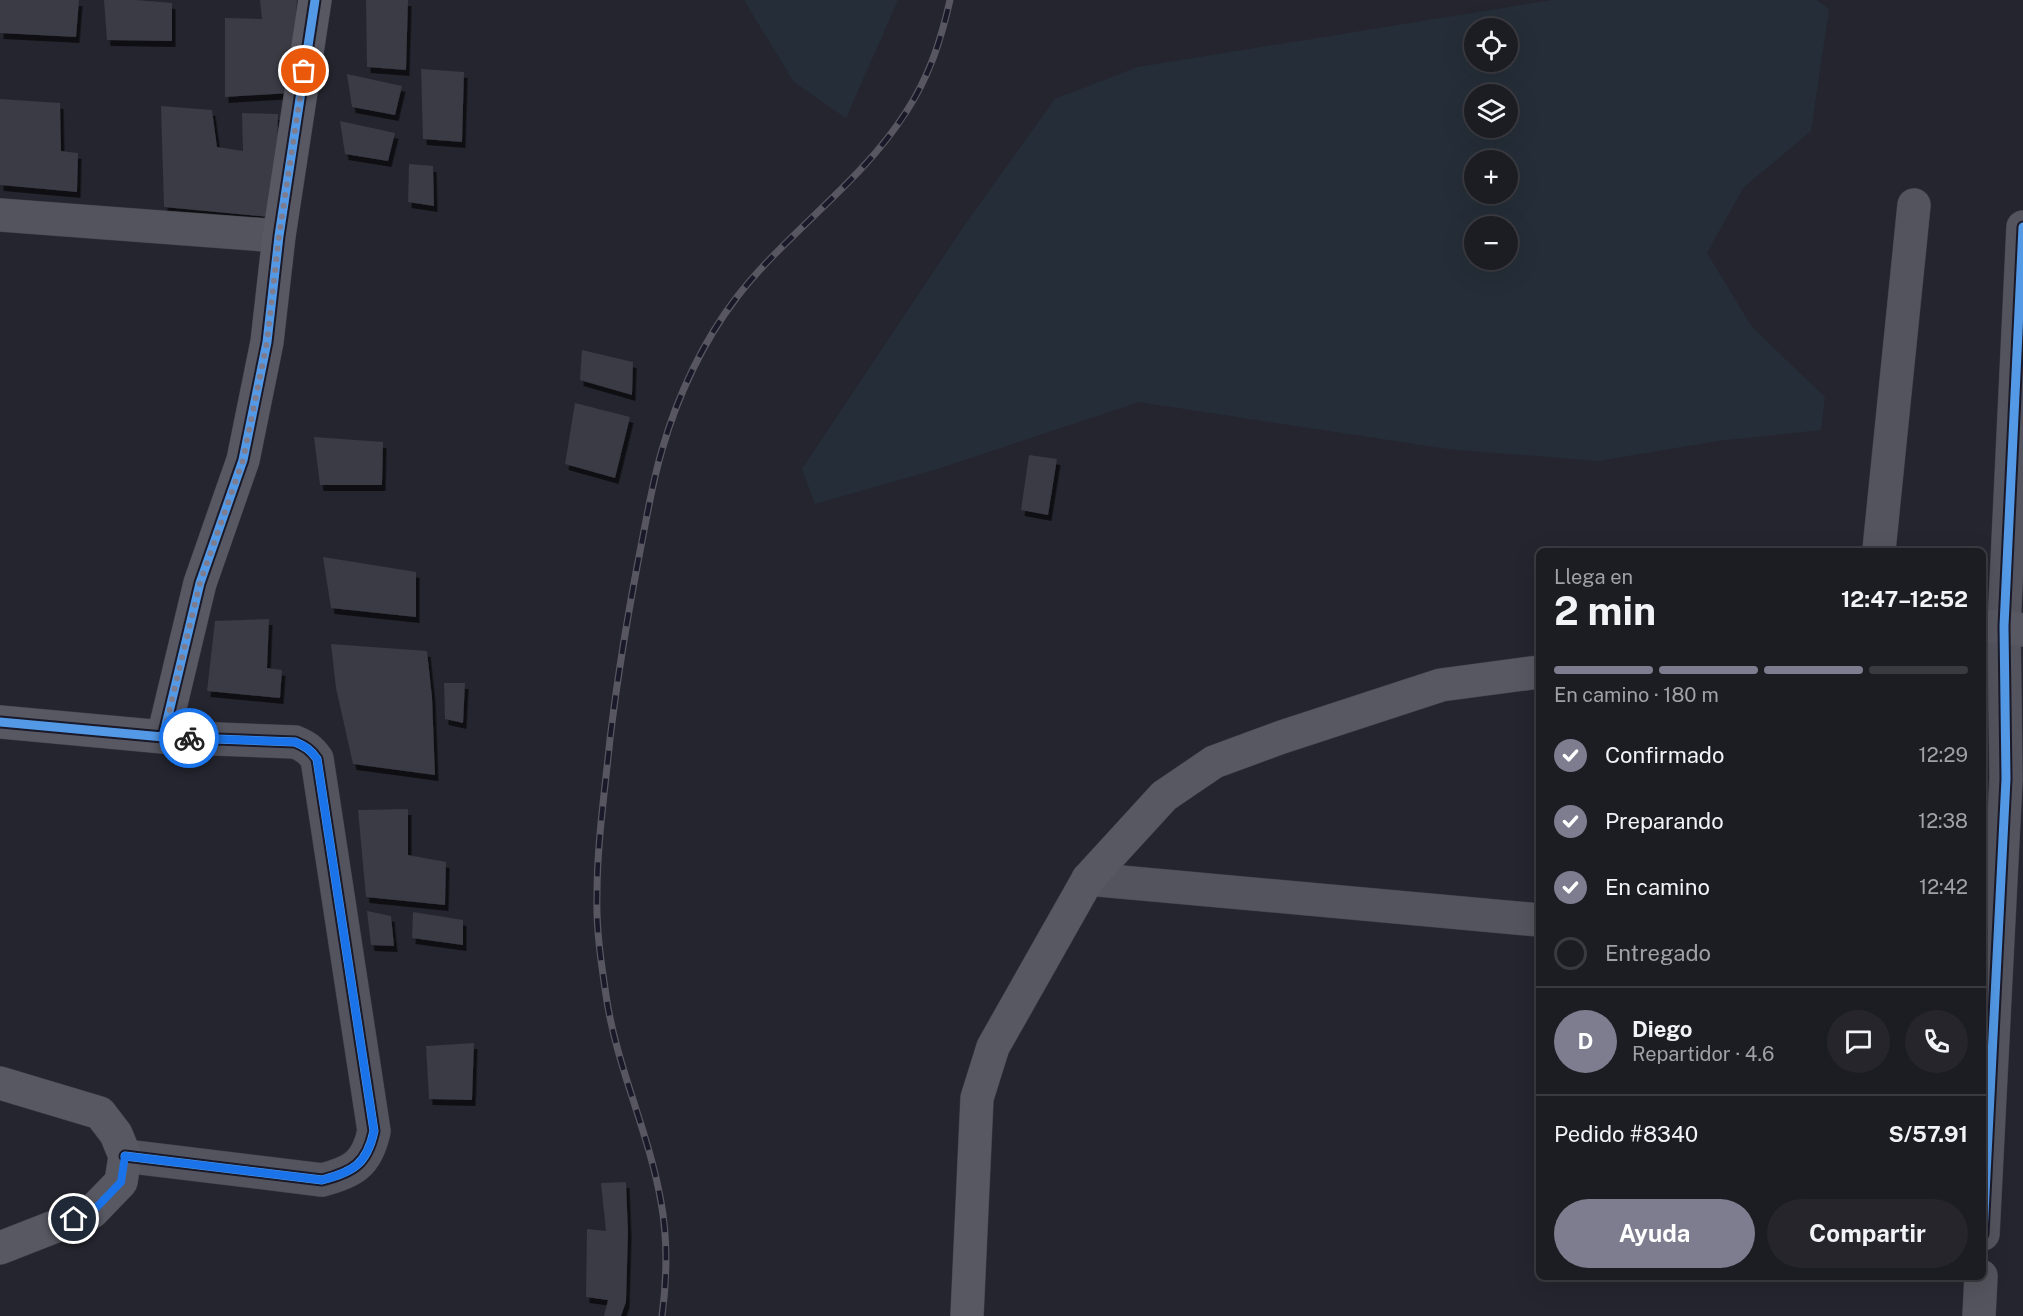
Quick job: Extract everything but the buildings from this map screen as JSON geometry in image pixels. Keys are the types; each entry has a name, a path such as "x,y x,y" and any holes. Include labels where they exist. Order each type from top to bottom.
{"street":[{"path":"163,737 200,583 243,460 267,342 279,236 315,0"},
{"path":"1879,548 1914,205"},
{"path":"0,215 279,236"},
{"path":"1986,1175 2006,779 2003,628 2023,227"},
{"path":"967,1316 977,1098 993,1047 1088,879 1164,796 1214,762 1282,737 1441,685 1536,672"},
{"path":"0,722 163,737 295,742 312,751 317,759 374,1131 370,1149 359,1164 343,1175 322,1180 125,1156"},
{"path":"1088,879 1536,920"},
{"path":"0,1083 100,1113 116,1134 125,1156 121,1182 92,1212 0,1248"},
{"path":"1979,1316 1981,1280"}],"shaded area":[{"path":"744,0 898,0 846,118 794,82"},
{"path":"1552,0 1817,0 1829,9 1811,131 1743,188 1707,253 1752,327 1825,397 1821,430 1717,441 1598,461 1448,449 1139,402 934,470 815,504 802,469 966,223 1055,99 1138,67"}],"railway":[{"path":"662,1316 666,1259 661,1202 649,1150 611,1021 601,958 597,908 600,836 613,714 628,615 653,484 675,410 692,370 713,332 757,273 868,162 888,138 914,99 928,72 950,0"}],"cycle path":[{"path":"163,737 200,583 243,460 267,342 279,236 315,0"},
{"path":"1986,1175 2006,779 2004,626 2023,227"},
{"path":"0,722 163,737 295,742 302,745 317,759 374,1131 367,1151 363,1159 350,1170 322,1180 125,1156"}],"way so far":[{"path":"189,738 163,737 200,583 243,460 267,342 279,236 304,71"}],"route":[{"path":"74,1219 92,1212 121,1182 125,1156 322,1180 343,1175 359,1164 370,1149 374,1131 317,759 312,751 295,742 189,738"}]}
